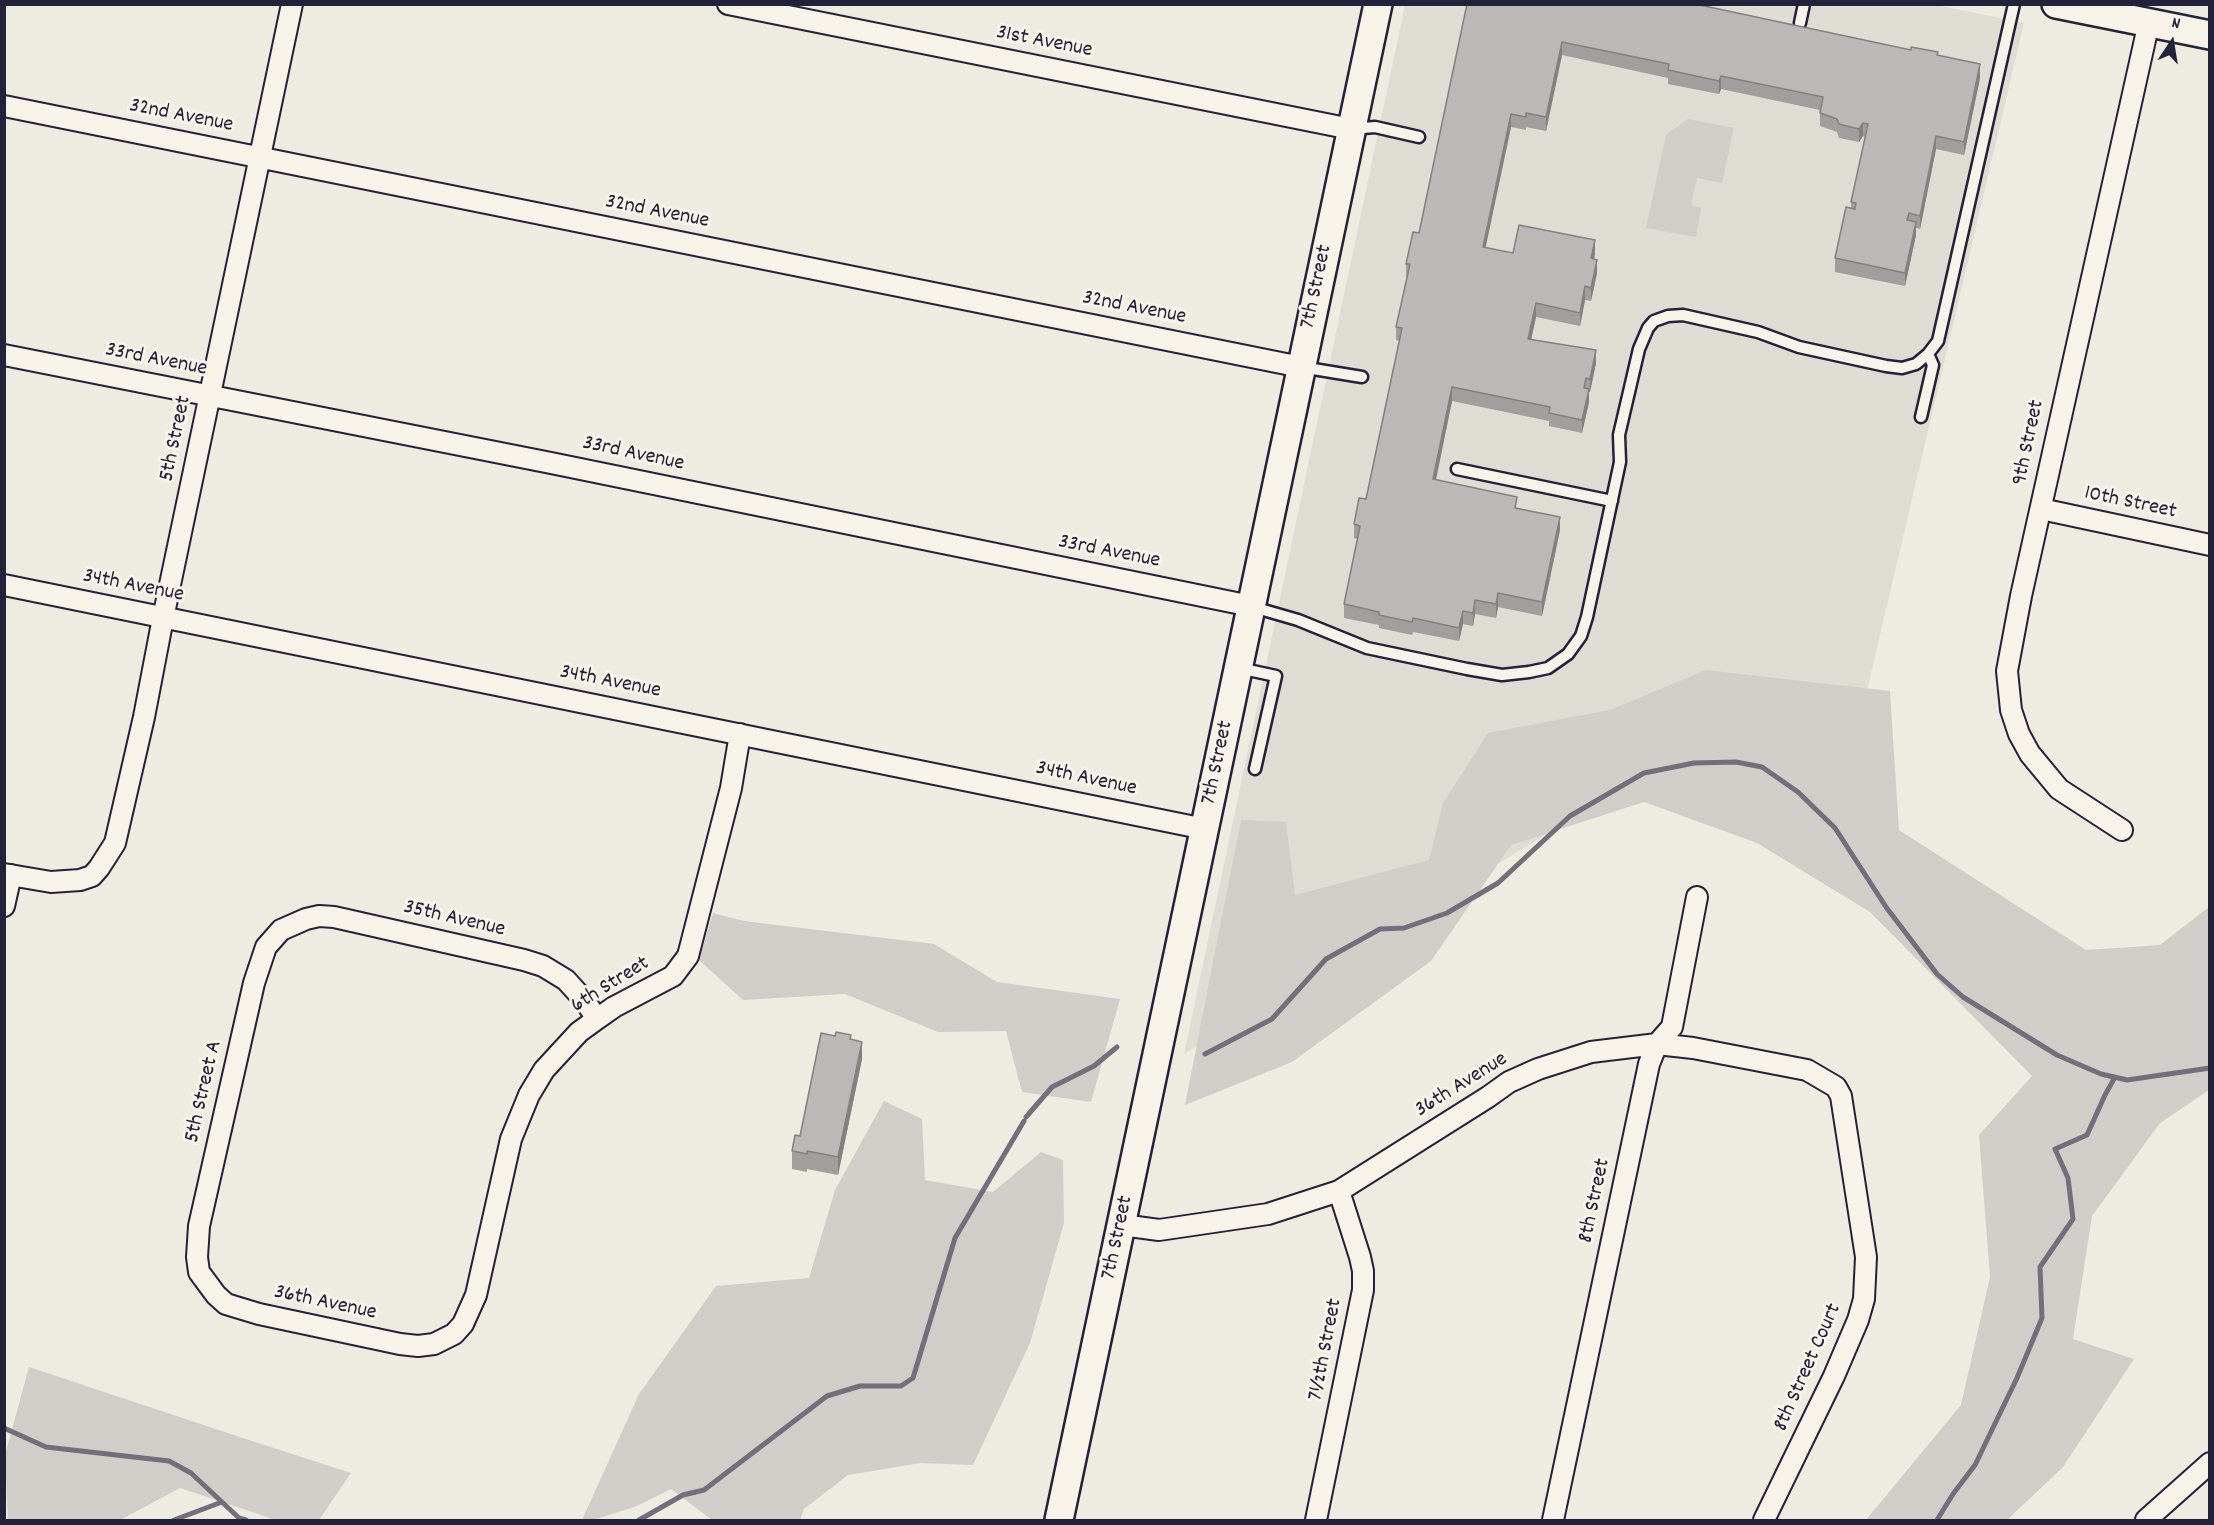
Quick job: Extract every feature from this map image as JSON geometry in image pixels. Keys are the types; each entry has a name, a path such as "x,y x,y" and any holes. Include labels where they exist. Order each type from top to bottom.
{"main road":[{"name":"7th Street","path":"1059,1521 1378,4"},
{"path":"2056,4 2210,35"}],"street":[{"name":"5th Street","path":"8,874 63,883 80,880 92,876 115,843 135,758 292,4"},
{"name":"31st Avenue","path":"728,4 1351,129"},
{"name":"9th Street","path":"2122,830 2059,789 2030,754 2019,734 2011,710 2007,671 2149,22"},
{"name":"32nd Avenue","path":"4,106 1301,367"},
{"name":"33rd Avenue","path":"4,355 1251,606"},
{"name":"10th Street","path":"2041,509 2210,544"},
{"name":"34th Avenue","path":"4,585 1205,829"},
{"name":"6th Street","path":"454,1334 463,1324 476,1295 511,1139 522,1110 544,1071 579,1032 614,1006 673,976 687,956 731,788 740,734"},
{"path":"4,906 8,874"},
{"name":"8th Street","path":"1552,1521 1649,1064 1657,1044 1672,1027 1697,897"},
{"name":"35th Avenue","path":"281,930 306,919 319,916 334,917 525,960 543,966 566,980 585,1001 597,1019"},
{"name":"5th Street A","path":"199,1272 197,1257 199,1226 254,983 266,947 281,930"},
{"name":"36th Avenue","path":"1122,1225 1159,1230 1268,1214 1339,1191 1509,1082 1538,1069 1591,1052 1657,1044 1693,1048 1798,1068 1821,1077 1836,1087"},
{"name":"8th Street Court","path":"1764,1521 1834,1376 1858,1320 1864,1299 1866,1257 1841,1096 1836,1087"},
{"name":"7½th Street","path":"1316,1521 1363,1290 1360,1257 1339,1191"},
{"name":"36th Avenue","path":"199,1272 216,1295 226,1304 259,1314 418,1346 434,1344 454,1334"},
{"path":"2146,1521 2210,1463"}],"lane":[{"path":"1800,23 1804,4"},
{"path":"1251,606 1298,620 1367,648 1502,675 1548,668 1568,654 1581,636 1587,617 1620,462 1619,435 1642,338 1654,321 1668,316 1683,315 1758,332 1799,347 1902,368 1916,364 1938,341 2014,4"},
{"path":"1351,129 1375,127 1419,137"},
{"path":"1921,417 1933,364 1928,354"},
{"path":"1301,367 1362,377"},
{"path":"1458,469 1612,501"},
{"path":"1238,668 1276,675 1255,769"}],"shaded area":[{"path":"1931,4 2024,23 1836,822 1729,724 1184,1054 1405,5"},
{"path":"1688,119 1734,128 1722,183 1697,178 1691,205 1701,208 1696,237 1646,228 1666,135"},
{"path":"1706,670 1890,691 1899,830 2086,950 2160,945 2209,907 2209,1090 2160,1123 2092,1216 2073,1339 2134,1359 2063,1467 2007,1520 1866,1520 1961,1405 1990,1277 1979,1135 2032,1076 1870,912 1757,843 1644,802 1511,845 1431,961 1292,1062 1185,1105 1241,820 1286,822 1295,895 1429,860 1443,803 1488,733 1610,710"},
{"path":"713,913 744,921 934,944 997,982 1120,999 1091,1102 1022,1092 1006,1031 938,1032 845,994 743,1000 699,960"},
{"path":"884,1101 922,1119 925,1180 993,1192 1041,1152 1063,1160 1064,1223 1030,1343 973,1465 920,1463 848,1475 804,1509 800,1520 712,1520 671,1489 637,1506 593,1520 582,1520 639,1394 716,1286 809,1278 835,1190"},
{"path":"29,1367 351,1473 319,1520 276,1520 180,1488 120,1520 8,1520 5,1455"}],"building":[{"path":"1467,4 1695,4 1911,50 1911,47 1938,52 1937,55 1980,64 1964,142 1936,136 1920,216 1909,213 1907,220 1916,222 1905,273 1835,258 1846,207 1855,209 1856,203 1851,202 1868,124 1863,123 1859,129 1839,124 1837,119 1820,113 1823,97 1721,76 1719,81 1668,70 1669,64 1562,42 1546,117 1526,113 1526,117 1511,114 1483,247 1513,253 1519,225 1595,240 1591,258 1597,260 1591,288 1585,286 1580,313 1536,303 1528,339 1596,350 1590,379 1586,378 1584,388 1589,389 1582,420 1549,413 1550,407 1452,387 1433,479 1517,497 1515,508 1560,517 1542,602 1498,593 1496,604 1475,600 1473,613 1463,611 1459,628 1413,618 1412,622 1344,604 1360,526 1354,524 1359,498 1366,499 1402,328 1396,327 1410,264 1406,264 1413,232 1419,233"},
{"path":"836,1032 851,1035 850,1039 862,1042 838,1157 807,1151 807,1154 792,1151 795,1135 800,1136 821,1033 835,1036"}],"waterway":[{"path":"1205,1054 1272,1019 1326,959 1380,929 1404,928 1447,913 1498,883 1570,816 1644,773 1694,763 1736,762 1762,767 1798,792 1835,828 1886,907 1937,974 1963,997 2057,1055 2101,1074 2127,1080 2210,1068"},
{"path":"1026,1117 1052,1087 1094,1066 1117,1047"},
{"path":"1937,1520 1975,1465 2017,1378 2042,1318 2040,1267 2073,1219 2068,1178 2055,1149 2087,1135 2115,1077"},
{"path":"639,1520 683,1495 704,1490 827,1396 860,1386 901,1386 913,1378 955,1238 1024,1121"},
{"path":"4,1428 46,1447 169,1461 191,1473 239,1518 246,1520"},
{"path":"174,1520 222,1502"}]}
